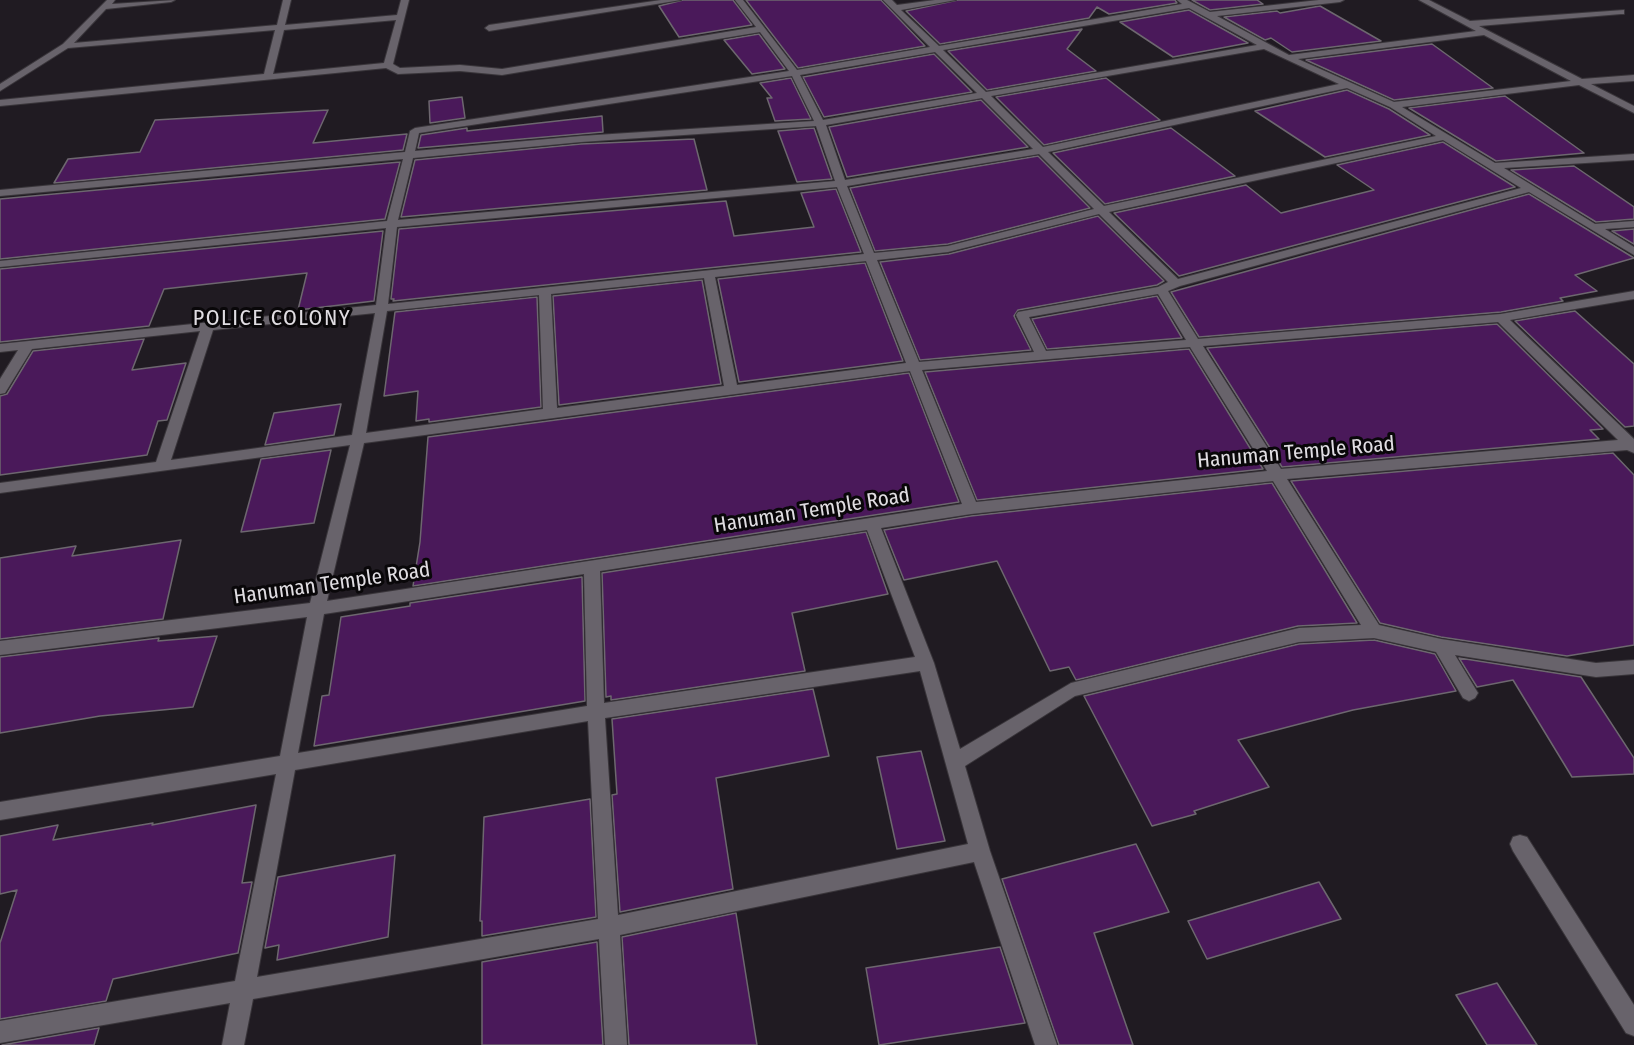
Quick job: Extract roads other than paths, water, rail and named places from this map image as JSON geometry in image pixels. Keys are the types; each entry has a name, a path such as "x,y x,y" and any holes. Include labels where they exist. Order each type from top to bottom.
{"street":[{"path":"0,88 66,46 108,3 171,0"},
{"path":"267,77 287,0"},
{"path":"388,65 405,0"},
{"path":"489,28 677,0"},
{"path":"739,0 795,73 820,123 841,184 971,508"},
{"path":"887,0 1176,283"},
{"path":"896,8 952,0"},
{"path":"1207,15 1340,0"},
{"path":"1423,0 1634,110"},
{"path":"233,1045 317,609 358,440 382,307 392,224 415,131 795,73 1186,3 1288,58 1393,105 1634,252"},
{"path":"1470,24 1621,12"},
{"path":"66,46 402,17"},
{"path":"0,103 388,65 398,71 460,68 502,72 762,29"},
{"path":"1288,58 1487,32"},
{"path":"0,194 581,139 820,123 1265,46"},
{"path":"1393,105 1581,82 1634,78"},
{"path":"0,264 392,224 841,184 1039,151 1348,85"},
{"path":"0,348 948,249 1102,210 1443,137"},
{"path":"1490,166 1634,157"},
{"path":"1043,357 1022,315 1161,290 1176,283 1529,189"},
{"path":"1594,227 1634,224"},
{"path":"709,275 731,389"},
{"path":"1161,290 1374,631"},
{"path":"545,291 550,413"},
{"path":"0,488 915,366 1501,318 1634,295"},
{"path":"1501,318 1633,445"},
{"path":"162,466 208,326"},
{"path":"0,390 28,345"},
{"name":"Hanuman Temple Road","path":"0,648 317,609 971,508 1276,475 1633,445"},
{"path":"872,523 926,663 980,851 1046,1045"},
{"path":"592,565 597,712 616,1045"},
{"path":"954,763 1071,690 1299,635 1374,631 1442,646 1596,670 1634,667"},
{"path":"1442,646 1469,693"},
{"path":"0,812 597,712 926,663"},
{"path":"1520,844 1634,1025"},
{"path":"0,1032 610,927 980,851"}],"district":[{"name":"POLICE COLONY","path":"272,319"}]}
